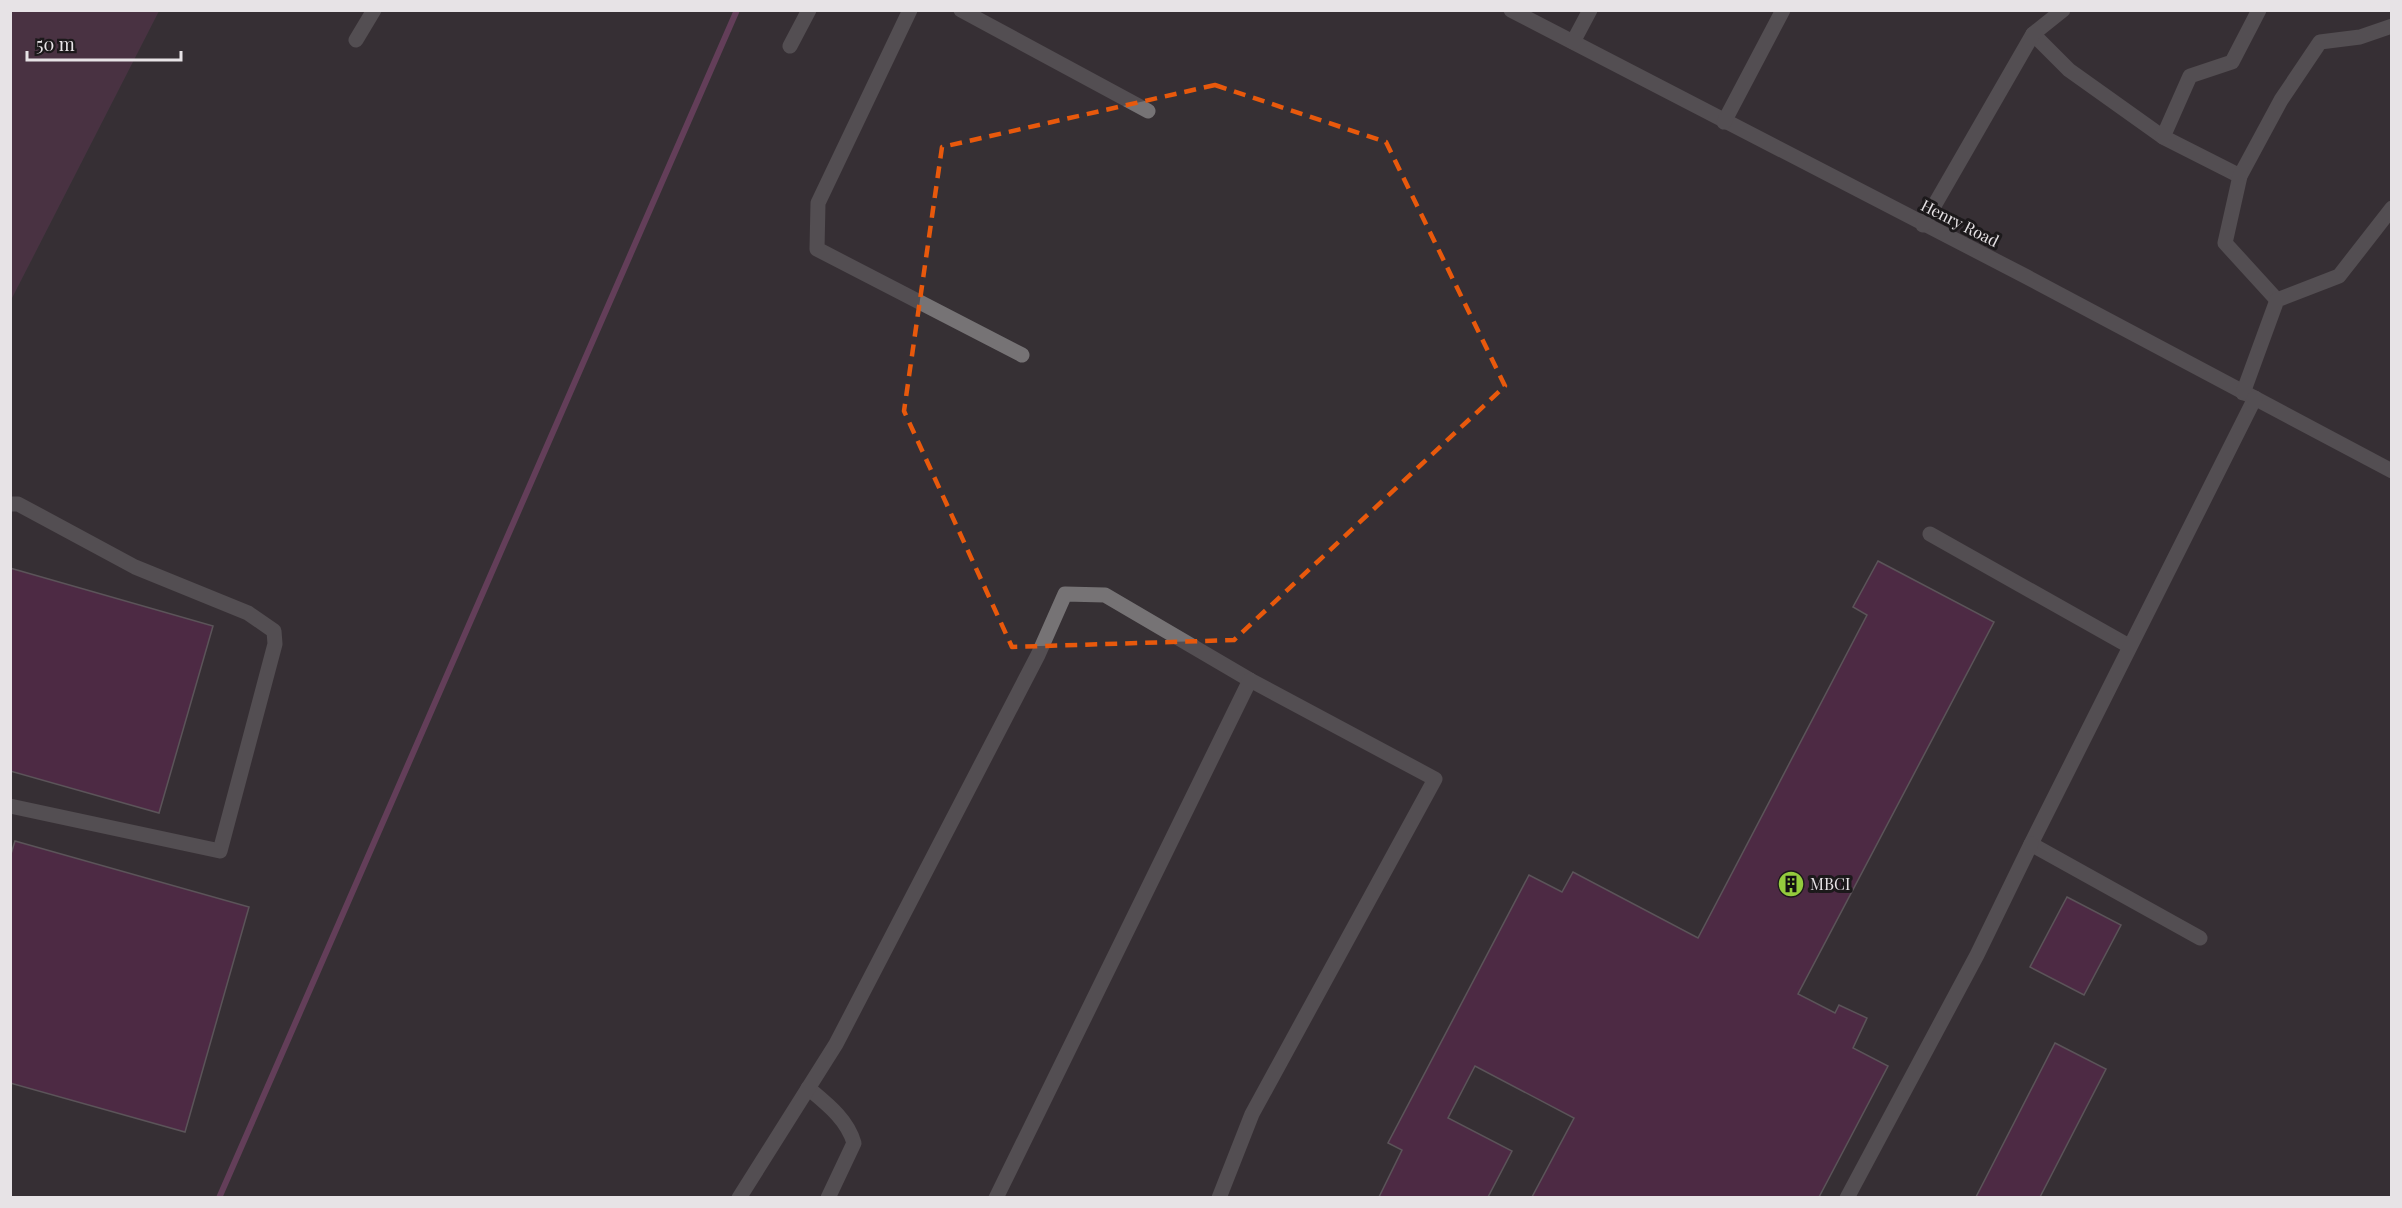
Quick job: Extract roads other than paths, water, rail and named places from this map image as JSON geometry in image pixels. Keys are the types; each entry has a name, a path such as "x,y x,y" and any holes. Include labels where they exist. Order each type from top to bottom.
{"street":[{"path":"356,40 374,10"},
{"path":"790,46 808,10"},
{"path":"910,10 818,203 817,249 1022,355"},
{"path":"961,10 1148,111"},
{"name":"Henry Road","path":"1511,10 1724,122 1787,152 2391,471"},
{"path":"1573,42 1590,10"},
{"path":"1724,122 1783,10"},
{"path":"1923,225 2033,34 2063,10"},
{"path":"2163,137 2190,76 2232,62 2259,10"},
{"path":"2277,300 2225,243 2240,176 2282,100 2320,42 2360,37 2391,26"},
{"path":"2033,34 2077,76 2163,137 2240,176"},
{"path":"2277,300 2339,276 2391,208"},
{"path":"1847,1197 1977,955 2249,396 2277,300"},
{"path":"10,504 18,504 135,567 248,613 274,631 275,644 220,851 10,806"},
{"path":"1930,534 2129,646"},
{"path":"739,1197 836,1044 1038,655 1065,594 1105,595 1250,680 1435,779 1252,1114 1220,1197"},
{"path":"996,1197 1250,680"},
{"path":"2031,844 2200,938"},
{"path":"808,1088 830,1106 850,1129 854,1143 828,1197"}],"waterway":[{"path":"219,1198 737,10"}],"place":[{"name":"MBCI","path":"1791,884"}]}
